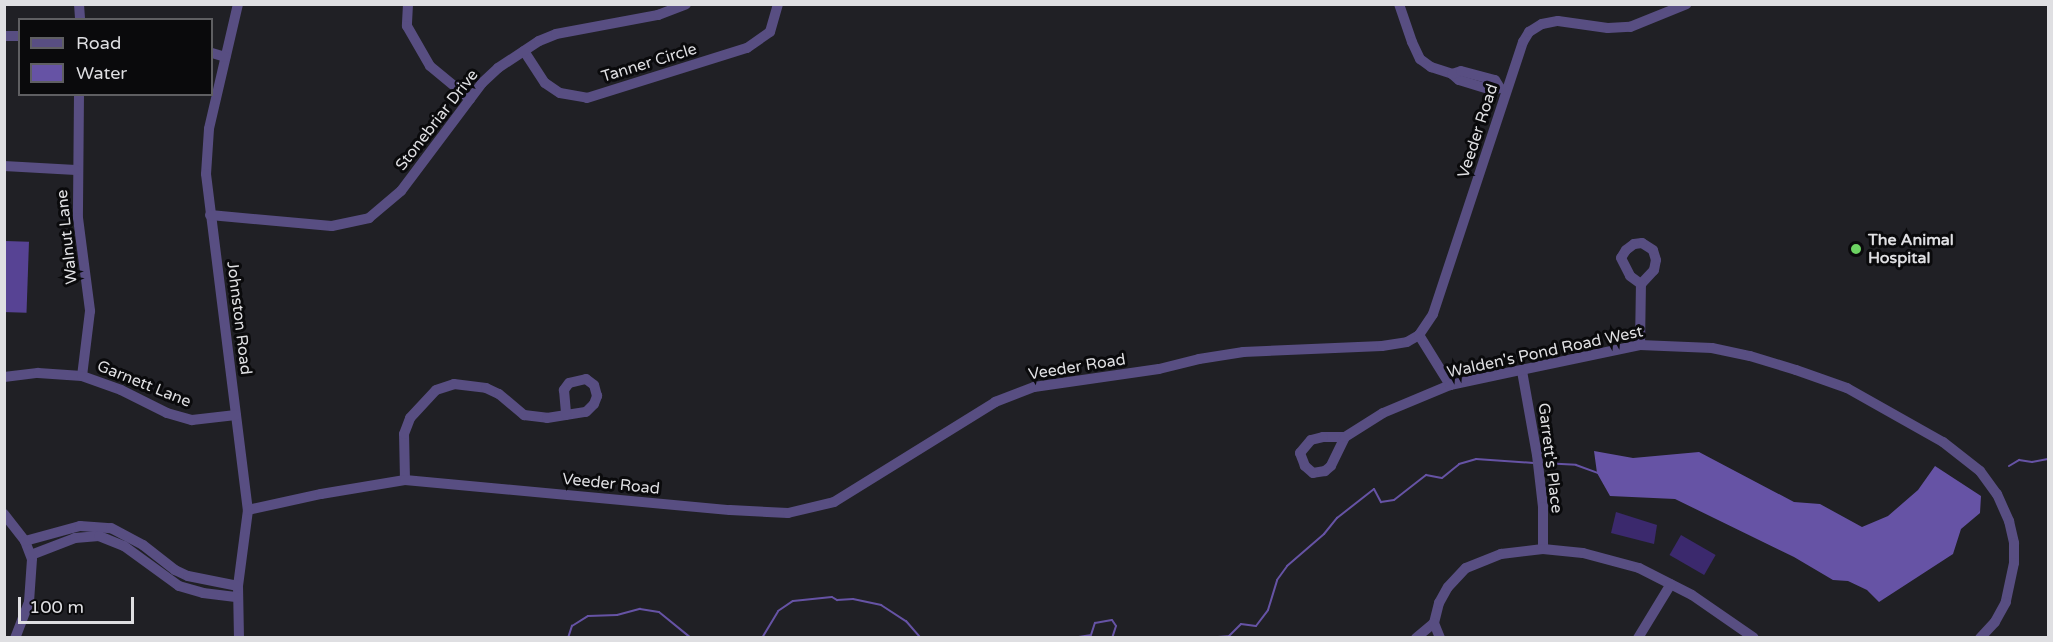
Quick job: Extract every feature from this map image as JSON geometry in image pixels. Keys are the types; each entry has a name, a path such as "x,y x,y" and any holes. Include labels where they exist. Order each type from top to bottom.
{"street":[{"name":"Johnston Road","path":"238,4 207,145 210,215 248,510 238,591 239,638"},
{"path":"408,4 407,26 430,66 470,99"},
{"name":"Stonebriar Drive","path":"210,215 332,226 369,218 401,191 470,99 498,68 556,34 658,15 686,4"},
{"name":"Tanner Circle","path":"524,51 545,83 560,93 586,98 747,48 770,32 778,4"},
{"path":"1399,4 1420,59 1431,67 1452,74 1459,80 1492,90 1504,89"},
{"name":"Veeder Road","path":"248,510 321,494 405,480 730,510 788,513 834,502 994,402 1034,387 1159,369 1216,356 1284,348 1382,346 1407,342 1419,335 1432,314 1504,89 1529,32 1542,24 1558,21 1608,28 1630,27 1687,4"},
{"path":"213,53 225,57"},
{"name":"Walnut Lane","path":"79,96 76,170 78,218 90,311 82,376"},
{"path":"4,166 76,170"},
{"path":"1640,345 1641,284"},
{"path":"1419,335 1450,385"},
{"name":"Walden's Pond Road West","path":"1345,437 1383,414 1450,385 1640,345 1712,348 1750,356 1796,370 1847,388 1880,405 1968,461 1980,471 1997,494 2006,511 2014,543 2014,563 2006,602 1995,622 1980,638"},
{"name":"Garrett's Place","path":"1522,371 1537,455 1543,507 1542,549"},
{"name":"Garnett Lane","path":"4,377 38,373 82,376 176,416 192,420 236,415"},
{"path":"405,480 404,434 410,418 436,390 454,384 470,384 499,394 524,415 547,418 566,415"},
{"path":"4,514 25,541 31,555 29,602 15,638"},
{"path":"25,541 61,529 98,526 111,528 143,545 175,570 238,591"},
{"path":"31,555 62,542 88,536 110,539 179,586 197,592 238,591"},
{"path":"136,555 143,545"},
{"path":"1440,638 1434,623 1439,603 1448,587 1466,568 1501,554 1542,549 1604,557 1639,568 1671,584 1754,638"},
{"path":"1638,638 1671,584"},
{"path":"1416,638 1434,623"}],"shaded area":[{"path":"5,241 29,242 27,313 4,312"},
{"path":"1616,512 1657,525 1654,544 1611,533"},
{"path":"1681,535 1716,555 1704,575 1670,555"}],"water":[{"path":"1594,451 1633,458 1699,452 1794,502 1820,504 1862,527 1888,516 1918,490 1935,466 1981,496 1980,513 1961,529 1953,554 1879,602 1867,590 1848,581 1833,580 1794,557 1675,499 1610,496 1597,473"}],"waterway":[{"path":"1203,638 1229,636 1241,624 1256,626 1268,610 1277,580 1287,566 1324,534 1337,518 1374,489 1381,502 1394,500 1426,475 1442,478 1459,464 1476,459 1534,463"},
{"path":"2009,466 2019,460 2032,462 2048,459"},
{"path":"1542,463 1576,465 1598,473"},
{"path":"762,638 778,611 793,601 832,597 837,600 853,599 881,605 906,621 921,638"},
{"path":"568,638 572,626 588,616 617,615 640,609 659,612 691,638"},
{"path":"1090,638 1095,623 1112,620 1116,626 1112,638"},
{"path":"1072,638 1090,635"}],"place":[{"name":"The Animal Hospital","path":"1856,249"}]}
